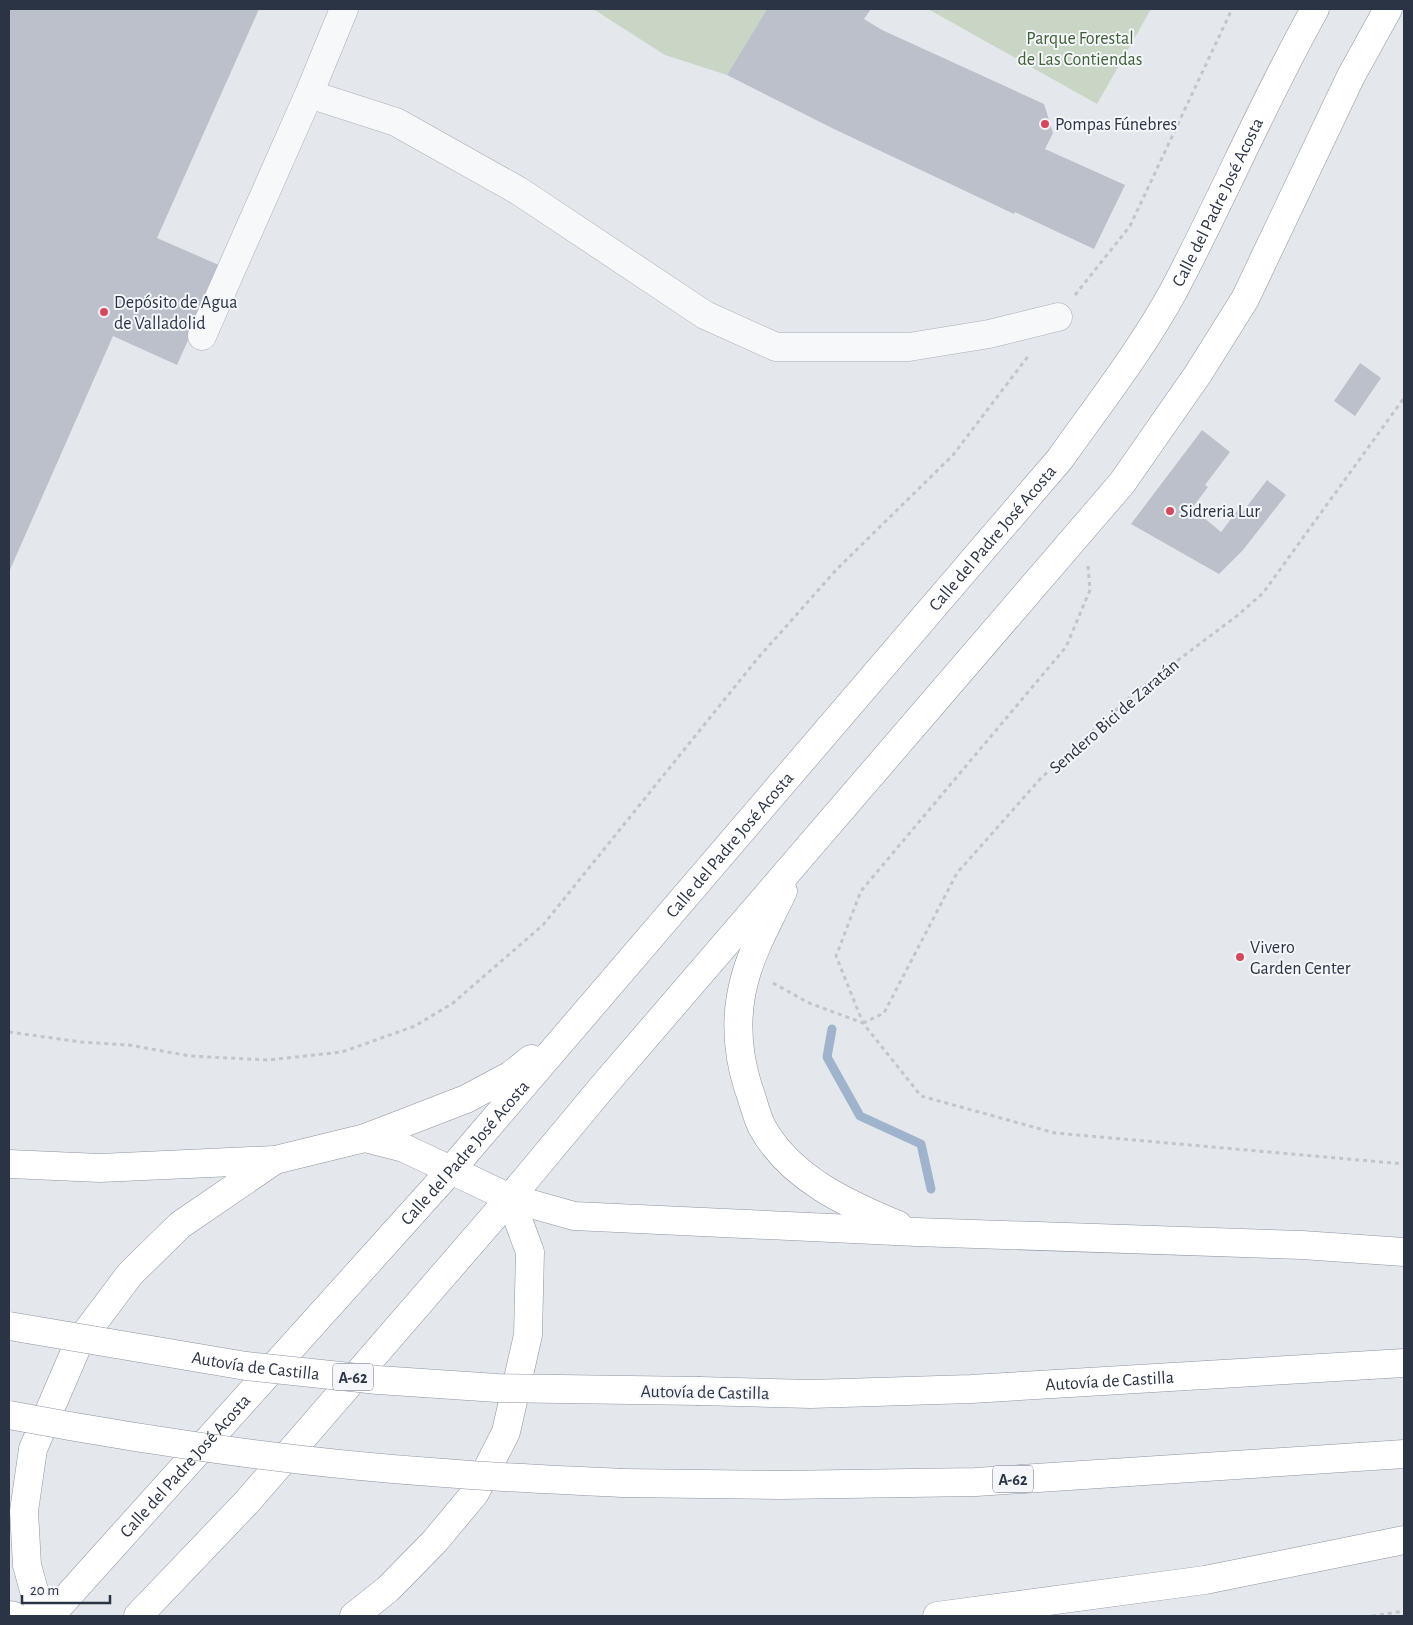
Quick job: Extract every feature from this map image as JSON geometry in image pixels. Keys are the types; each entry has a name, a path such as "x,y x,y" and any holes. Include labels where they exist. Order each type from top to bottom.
{"highway":[{"name":"Calle del Padre José Acosta","path":"50,1616 450,1171 569,1029 1060,459 1136,351 1173,291 1292,49 1315,9"},
{"path":"138,1616 247,1502 1122,483 1198,374 1244,300 1351,76 1388,9"},
{"path":"796,861 745,978 738,1023 741,1066 762,1126 779,1152 812,1182 849,1205 916,1232"},
{"path":"9,1164 100,1168 275,1160 365,1138 466,1099 511,1075 569,1029"},
{"path":"365,1138 404,1148 510,1198 584,1217 916,1232 1302,1245 1404,1252"},
{"path":"41,1616 27,1565 24,1511 33,1449 79,1342 130,1274 180,1225 275,1160"},
{"path":"354,1616 388,1589 435,1540 475,1493 506,1432 528,1335 530,1252 510,1198"},
{"name":"Autovía de Castilla","path":"9,1326 246,1366 378,1380 497,1388 811,1394 971,1390 1404,1363"},
{"name":"A-62","path":"9,1415 178,1444 321,1461 443,1473 622,1483 780,1485 976,1482 1404,1454"},
{"path":"937,1616 1205,1580 1404,1540"},
{"path":"9,1615 14,1616"}],"lane":[{"path":"202,336 310,94 344,9"},
{"path":"310,94 396,122 519,191 705,315 776,347 909,347 989,334 1058,317"}],"path":[{"path":"9,1032 82,1042 129,1045 190,1056 268,1060 342,1052 415,1026 453,1003 543,925 758,658 837,570 953,455 1130,226 1232,9"},
{"name":"Sendero Bici de Zaratán","path":"863,1023 884,1013 957,873 1040,778 1137,690 1238,615 1263,593 1404,398"},
{"path":"1089,573 1090,590 1066,647 861,891 836,956 863,1023 921,1096 1056,1133 1404,1164"},
{"path":"770,981 809,1003 863,1023"},
{"path":"1372,1616 1404,1611"}],"green space":[{"path":"593,9 767,9 727,75 665,55"},
{"name":"Parque Forestal de Las Contiendas","path":"928,9 1151,9 1097,104"}],"building":[{"name":"Depósito de Agua de Valladolid","path":"9,9 259,9 157,238 221,266 177,365 113,336 9,572"},
{"path":"767,9 871,9 864,19 882,30 1044,104 1053,133 1045,149 1125,185 1094,249 1015,212 1014,214 834,129 727,75"},
{"path":"1360,363 1381,378 1355,416 1334,401"},
{"path":"1202,430 1230,452 1205,485 1208,487 1192,508 1221,532 1238,510 1242,513 1267,480 1286,495 1243,550 1219,574 1131,524"}],"waterway":[{"path":"832,1029 827,1057 860,1116 921,1144 931,1189"}],"place":[{"name":"Pompas Fúnebres","path":"1045,124"},
{"name":"Depósito de Agua de Valladolid","path":"104,312"},
{"name":"Sidreria Lur","path":"1170,511"},
{"name":"Vivero Garden Center","path":"1240,957"}]}
